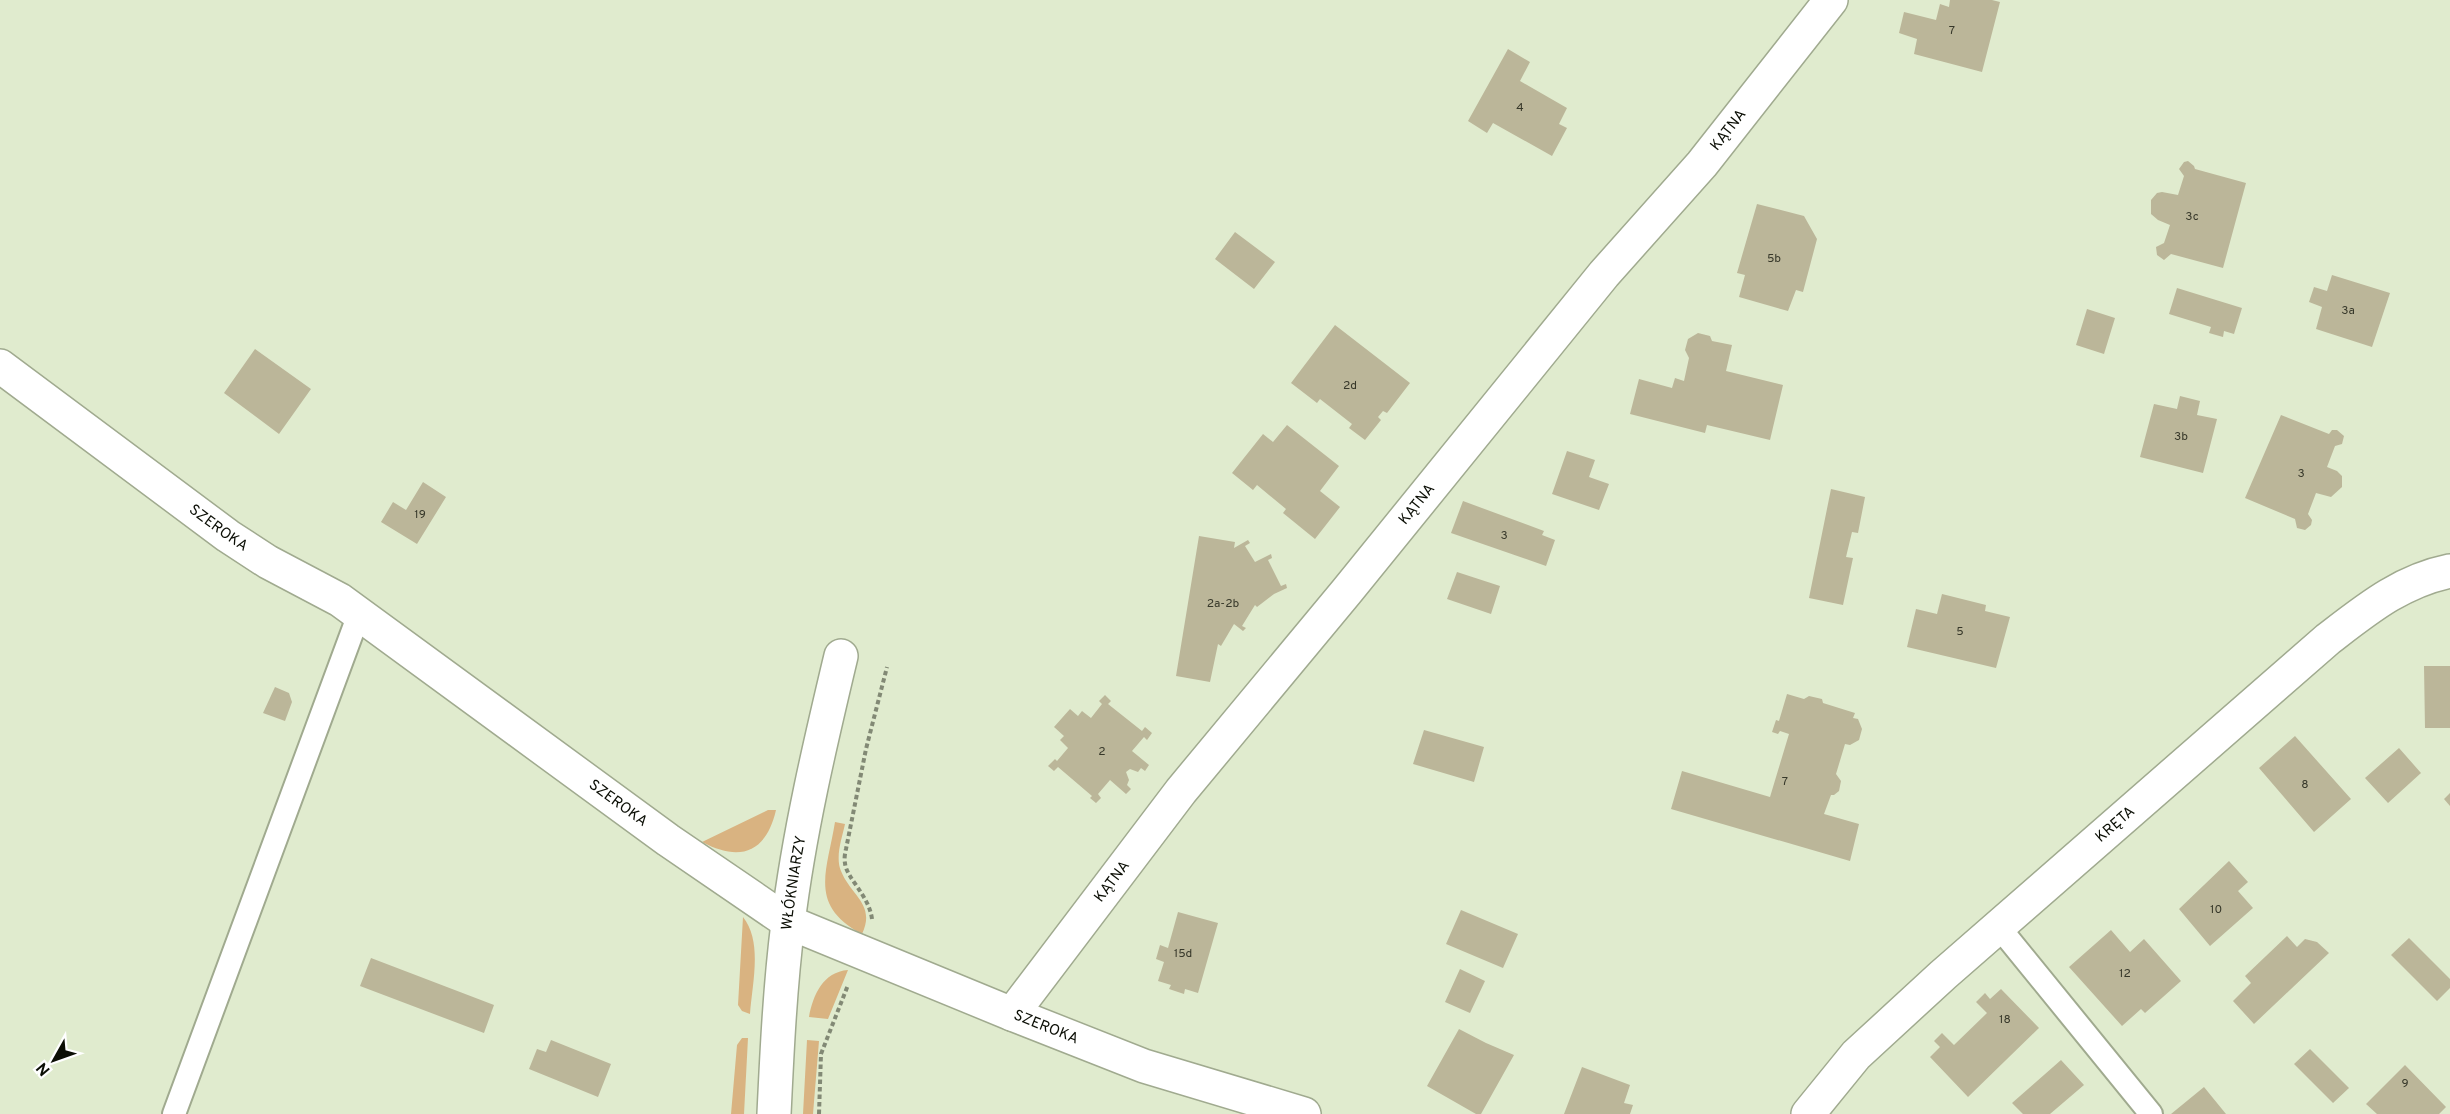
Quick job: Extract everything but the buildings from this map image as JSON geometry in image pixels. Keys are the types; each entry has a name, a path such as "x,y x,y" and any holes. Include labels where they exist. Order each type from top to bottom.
{"street":[{"name":"KĄTNA","path":"1012,1014 1181,791 1347,591 1604,274 1702,164 1831,0"},
{"name":"SZEROKA","path":"0,366 228,537 268,562 340,600 668,840 788,922 1144,1066 1304,1114"},
{"name":"KRĘTA","path":"1808,1114 1856,1055 1998,926 2328,639 2385,596 2429,576 2450,571"},
{"name":"WŁÓKNIARZY","path":"774,1114 778,1028 788,922 823,731 842,656"}],"lane":[{"path":"174,1114 359,614"},
{"path":"1998,926 2151,1114"}],"path":[{"path":"819,1114 821,1054 872,924 871,909 844,866 866,749 887,667"}],"shaded area":[{"path":"768,810 776,810 772,825 766,836 750,850 728,851 702,842"},
{"path":"835,822 845,824 839,866 845,880 864,907 866,924 862,934 845,923 834,911 828,899 825,886 826,872"},
{"path":"743,917 753,938 755,951 750,1014 742,1011 738,1005"},
{"path":"848,970 828,1019 809,1017 813,1001 821,986 832,975"},
{"path":"742,1038 748,1038 744,1114 731,1114 737,1045"},
{"path":"807,1040 819,1041 813,1114 803,1114"}]}
